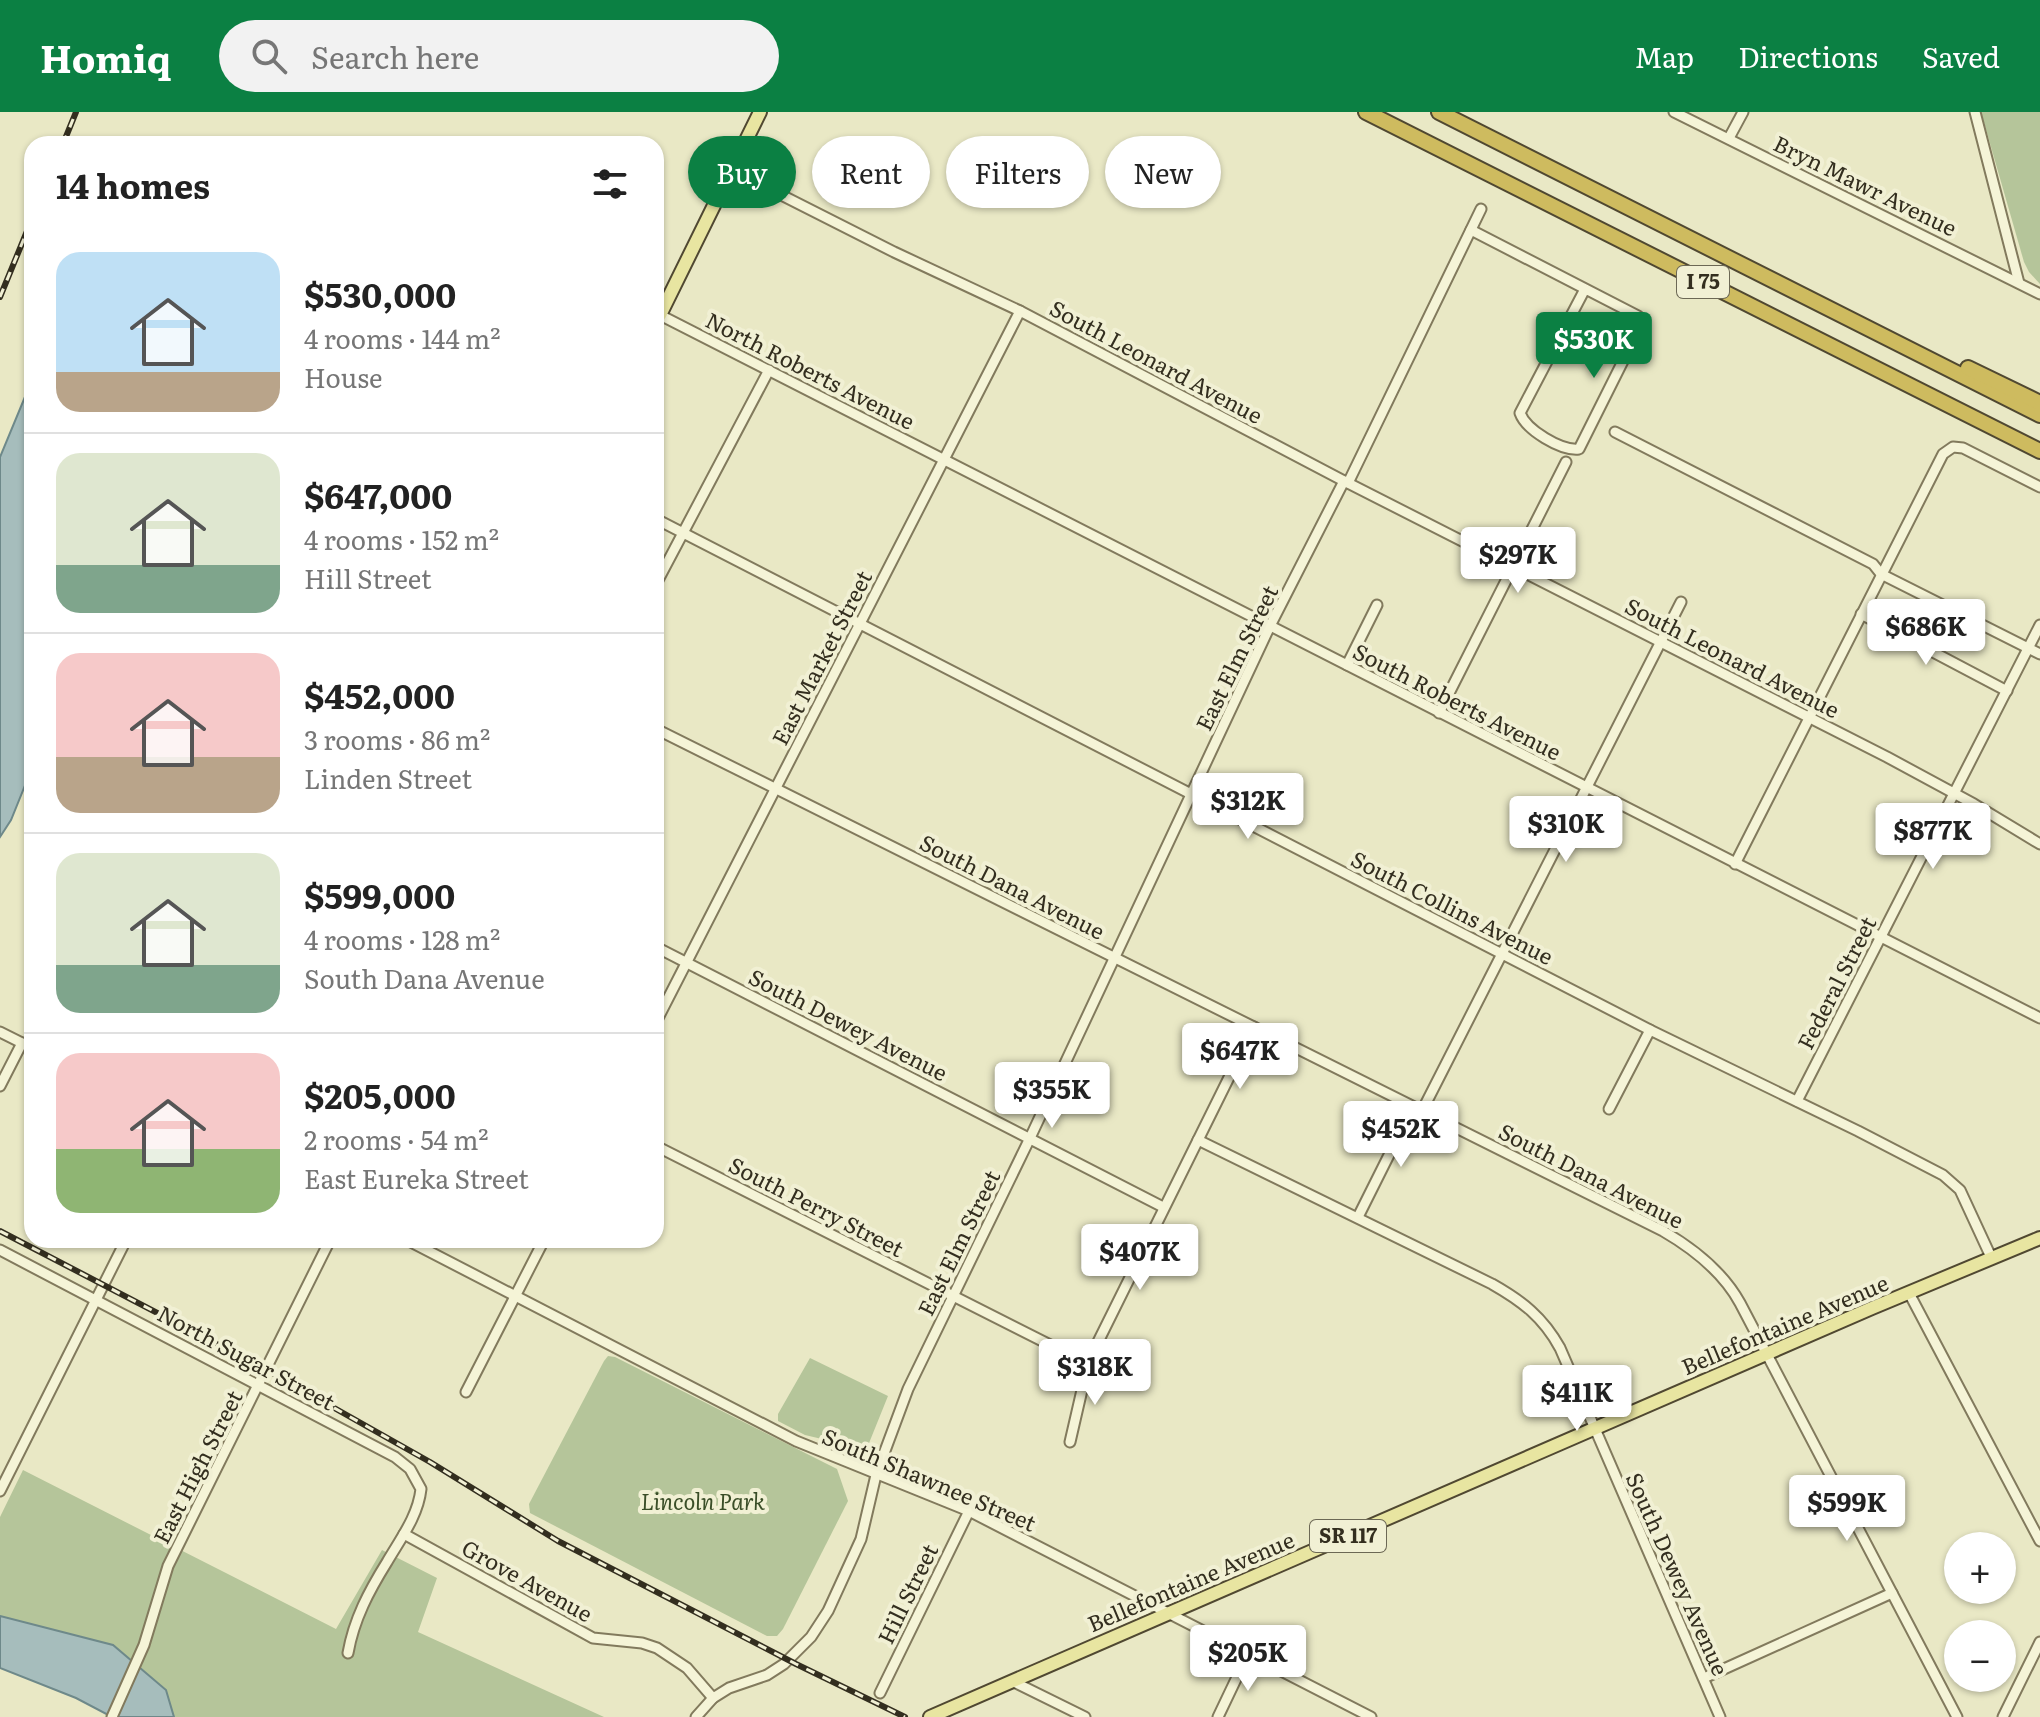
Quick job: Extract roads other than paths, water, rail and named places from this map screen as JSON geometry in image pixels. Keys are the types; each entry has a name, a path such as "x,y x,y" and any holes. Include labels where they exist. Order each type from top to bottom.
{"highway":[{"name":"I 75","path":"1366,112 2040,451"},
{"name":"I 75","path":"1439,112 2040,415"},
{"path":"1644,216 1664,222 2040,403"},
{"path":"1913,387 1949,414 2040,460"}],"main road":[{"path":"748,136 760,112"},
{"path":"664,307 713,208"},
{"name":"Bellefontaine Avenue","path":"930,1717 2040,1238"}],"street":[{"name":"Bryn Mawr Avenue","path":"1674,112 2040,294"},
{"path":"1729,138 1743,112"},
{"path":"1975,112 2019,283"},
{"name":"South Leonard Avenue","path":"796,202 1020,311 1346,482 1809,717 2040,844"},
{"name":"East Elm Street","path":"696,1717 713,1698 729,1688 767,1675 784,1664 811,1637 828,1611 857,1549 876,1475 898,1411 1270,626 1346,482 1481,209"},
{"path":"1471,230 1638,316 1641,323 1579,449 1570,450 1531,427 1522,420 1520,413 1585,289"},
{"name":"East Market Street","path":"664,1006 1020,311"},
{"name":"North Roberts Avenue","path":"664,322 769,370 944,460"},
{"path":"664,569 769,370"},
{"path":"1615,432 1873,564 1881,574 2040,654"},
{"path":"1735,864 1937,464 1948,450 1963,448 2040,487"},
{"name":"South Roberts Avenue","path":"944,460 2040,1018"},
{"path":"1439,713 1566,462"},
{"name":"South Collins Avenue","path":"664,523 1650,1030 1911,1158 1953,1182 1960,1190 1991,1257"},
{"path":"1358,1217 1502,954 1681,602"},
{"path":"1347,665 1377,605"},
{"path":"1861,614 2007,691"},
{"name":"Federal Street","path":"1797,1101 2040,625"},
{"name":"South Dana Avenue","path":"664,733 1680,1241 1733,1289 1957,1717"},
{"name":"South Dewey Avenue","path":"664,951 1163,1207"},
{"path":"1070,1442 1088,1364 1254,1027"},
{"path":"1609,1109 1650,1030"},
{"path":"0,1032 22,1043 0,1086"},
{"name":"South Dewey Avenue","path":"1198,1140 1492,1284 1531,1308 1560,1348 1720,1717"},
{"name":"South Perry Street","path":"664,1150 1088,1364"},
{"path":"0,1491 122,1248"},
{"name":"East High Street","path":"113,1716 139,1655 168,1566 326,1248"},
{"name":"South Shawnee Street","path":"423,1248 805,1445 969,1511 1371,1717"},
{"path":"466,1392 540,1248"},
{"name":"North Sugar Street","path":"0,1250 395,1457 410,1469 421,1489 416,1512 404,1534"},
{"path":"1909,1293 2040,1541"},
{"name":"Hill Street","path":"880,1693 969,1511"},
{"path":"348,1653 352,1629 360,1610 404,1534"},
{"name":"Grove Avenue","path":"404,1534 593,1638 642,1643 673,1656 713,1698"},
{"path":"1704,1678 1892,1593"},
{"path":"2003,1717 2040,1642"},
{"path":"1218,1717 1248,1654"},
{"path":"1012,1681 1085,1717"}],"water":[{"path":"24,399 24,788 11,820 0,837 0,457"},
{"path":"0,1616 113,1645 166,1690 174,1717 112,1717 76,1698 0,1668"}],"railway":[{"path":"66,136 76,112"},
{"path":"0,297 24,238"},
{"path":"0,1231 24,1243"},
{"path":"33,1248 267,1370 430,1462 558,1541 905,1717"}],"park label":[{"name":"Lincoln Park","path":"703,1502"}]}
